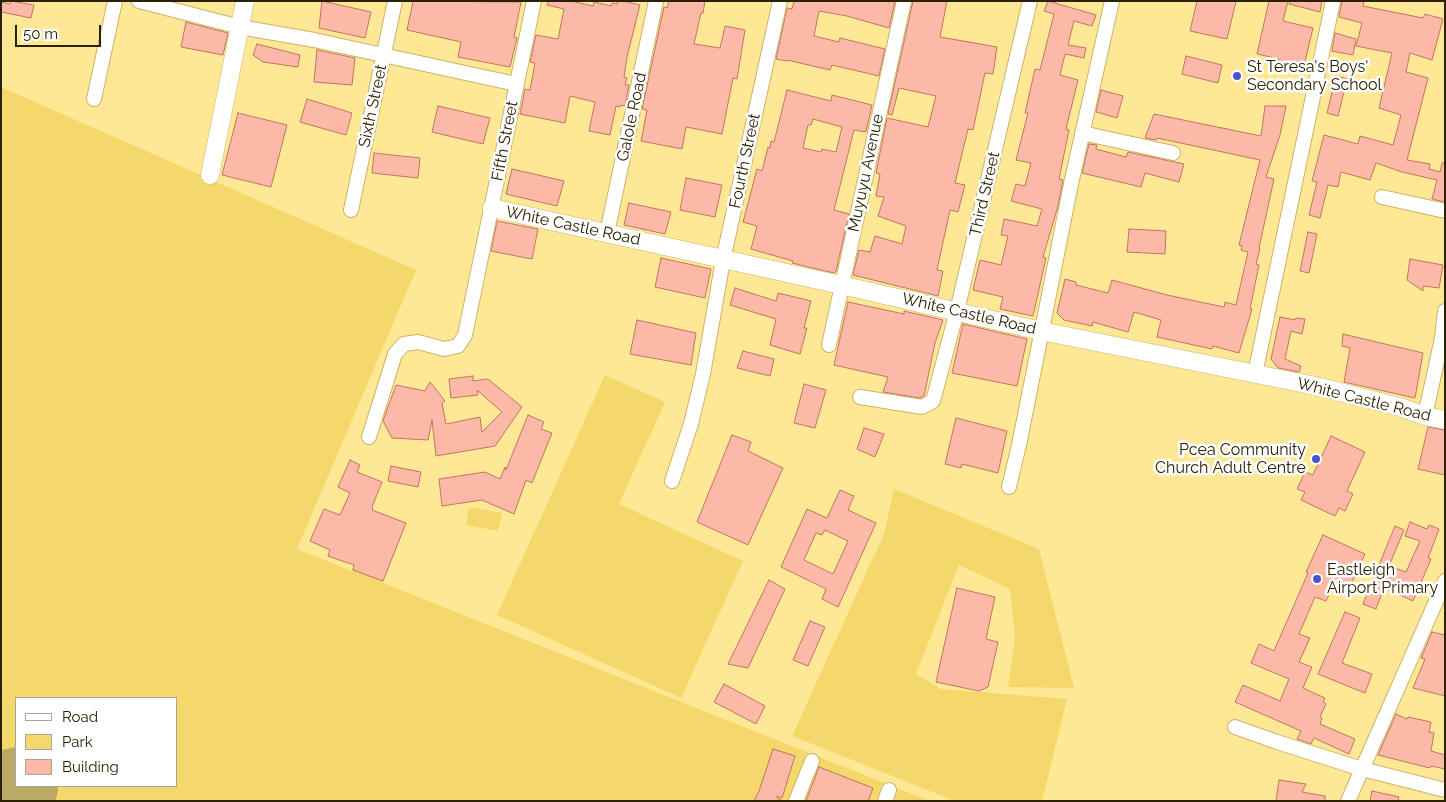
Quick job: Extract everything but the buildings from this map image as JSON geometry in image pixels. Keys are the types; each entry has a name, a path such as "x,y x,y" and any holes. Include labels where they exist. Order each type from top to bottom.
{"street":[{"path":"94,99 114,1"},
{"path":"138,1 240,27 314,40 516,84"},
{"path":"210,175 245,1"},
{"name":"Sixth Street","path":"351,210 395,1"},
{"name":"Fifth Street","path":"369,437 395,354 404,344 418,342 444,349 458,346 465,335 534,1"},
{"name":"Galole Road","path":"607,233 656,1"},
{"name":"Fourth Street","path":"672,481 704,374 723,260 780,1"},
{"name":"Muyuyu Avenue","path":"829,345 904,1"},
{"name":"Third Street","path":"860,397 922,407 933,401 957,311 1030,1"},
{"path":"1009,487 1082,133 1112,1"},
{"path":"1255,374 1333,1"},
{"path":"1082,133 1173,153"},
{"path":"1382,197 1445,211"},
{"name":"White Castle Road","path":"492,208 1041,331 1316,386 1445,420"},
{"path":"1425,416 1442,338 1445,311"},
{"path":"1348,801 1445,581"},
{"path":"1235,726 1277,742 1362,769 1445,790"},
{"path":"796,801 812,761"}],"green space":[{"path":"1,87 416,270 297,549 352,571 375,511 406,523 383,583 930,801 1,801"},
{"path":"605,375 665,402 619,504 743,561 681,698 497,615"},
{"path":"894,489 1039,549 1074,688 1008,687 1015,638 1010,589 959,565 916,674 941,689 1067,699 1042,801 955,801 792,736 884,534"},
{"path":"469,507 502,513 498,531 466,525"}],"runway":[{"path":"1,791 15,787"}],"place":[{"name":"St Teresa's Boys' Secondary School","path":"1237,76"},
{"name":"Pcea Community Church Adult Centre","path":"1316,459"},
{"name":"Eastleigh Airport Primary","path":"1317,579"}]}
